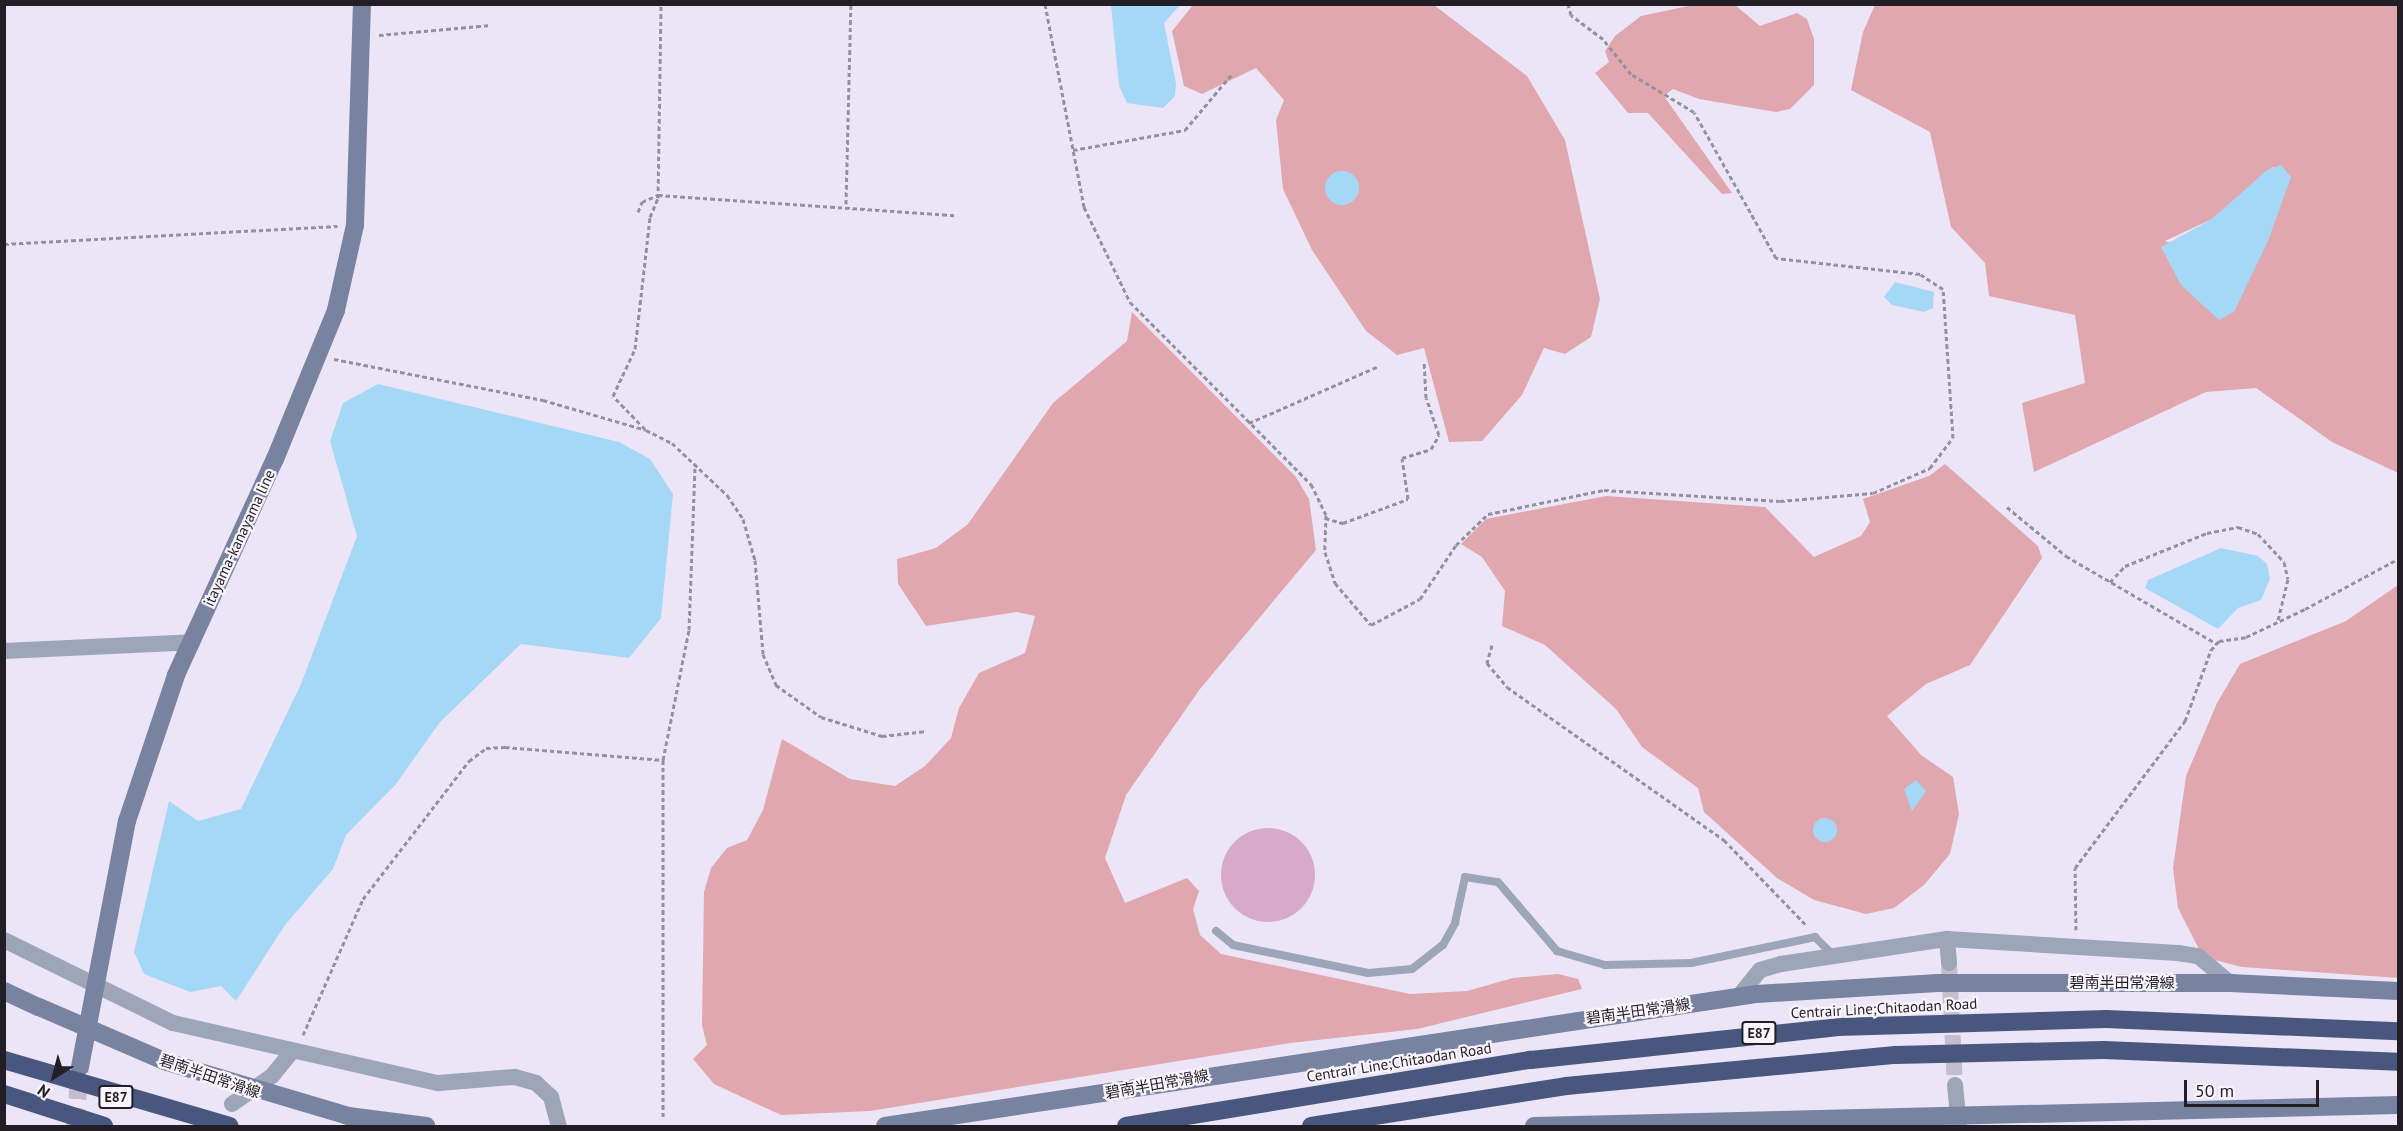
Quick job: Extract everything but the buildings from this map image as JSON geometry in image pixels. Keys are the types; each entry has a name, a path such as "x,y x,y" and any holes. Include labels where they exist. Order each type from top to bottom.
{"highway":[{"name":"Centrair Line;Chitaodan Road","path":"1126,1126 1531,1060 1827,1028 2117,1019 2398,1031"},
{"name":"E87","path":"1311,1126 1566,1086 1896,1055 2104,1050 2398,1062"},
{"name":"E87","path":"4,1060 230,1126"},
{"name":"E87","path":"4,1094 104,1126"}],"main road":[{"name":"itayama-kanayama line","path":"80,1067 94,981 127,821 192,642 336,310 355,225 362,4"},
{"name":"碧南半田常滑線","path":"885,1126 1738,996 1938,983 2230,983 2398,991"},
{"name":"碧南半田常滑線","path":"4,991 166,1062 348,1116 426,1126"},
{"path":"1534,1126 1958,1119 2398,1105"}],"street":[{"path":"4,651 192,642"},
{"path":"1947,939 1949,963"},
{"path":"1738,996 1760,970 1947,939 2198,956 2230,983"},
{"path":"4,940 94,981 173,1023 438,1083 515,1077 536,1083 551,1096 559,1126"},
{"path":"232,1104 272,1076 292,1051"},
{"path":"1955,1084 1958,1119"}],"lane":[{"path":"1216,931 1233,945 1368,973 1412,969 1443,945 1455,923 1465,877 1498,882 1557,951 1605,965 1691,963 1815,937 1834,956"}],"path":[{"path":"661,4 658,195 650,217 635,349 613,396 646,429 695,462 743,519 755,560 763,654 776,685 821,717 882,736 927,731"},
{"path":"846,204 851,4"},
{"path":"1045,4 1084,207 1130,302 1311,484 1325,518 1325,552 1335,583 1365,621 1380,624 1420,599 1456,545 1488,514 1604,490 1780,501 1873,493 1930,468 1950,446 1956,422 1943,290 1920,274 1776,258 1694,112 1631,74 1602,39 1571,15 1568,4"},
{"path":"362,36 491,24"},
{"path":"1073,150 1185,130 1232,74"},
{"path":"638,212 642,202 658,195 846,204 955,215"},
{"path":"4,244 355,225"},
{"path":"317,355 543,400 646,429"},
{"path":"1325,518 1343,523 1408,499 1402,459 1431,449 1439,435 1426,398 1424,362"},
{"path":"1249,423 1379,366"},
{"path":"663,1118 663,760 689,630 695,462"},
{"path":"2007,507 2066,556 2217,644"},
{"path":"2110,582 2125,566 2207,533 2238,527 2258,534 2284,562 2288,579 2278,621"},
{"path":"2077,947 2075,868 2185,721 2217,644 2278,621 2398,559"},
{"path":"1492,645 1487,663 1507,687 1724,840 1815,937"},
{"path":"292,1051 316,1014 363,899 469,761 486,748 505,747 663,760"}],"shaded area":[{"path":"1193,5 1434,5 1527,76 1565,140 1600,299 1591,337 1565,354 1544,348 1522,395 1482,441 1449,442 1424,348 1397,355 1366,331 1312,250 1283,189 1276,120 1284,100 1256,68 1202,94 1184,86 1172,31"},
{"path":"1693,5 1735,5 1760,26 1797,13 1807,19 1814,39 1814,85 1790,109 1776,112 1699,99 1673,89 1664,96 1732,193 1722,194 1648,113 1628,113 1595,73 1609,62 1605,51 1615,36 1641,16"},
{"path":"1875,5 2398,5 2398,473 2332,442 2256,388 2206,392 2034,472 2022,403 2085,383 2075,315 1989,296 1985,263 1951,227 1930,132 1851,90 1863,32","holes":["2273,167 2291,177 2253,271 2165,241 2212,219"]},
{"path":"1132,312 1296,477 1309,499 1316,550 1200,689 1126,795 1105,858 1125,903 1187,878 1199,891 1193,909 1200,935 1221,954 1410,994 1467,991 1513,978 1558,974 1578,979 1582,989 1417,1029 1290,1043 870,1111 781,1115 714,1084 693,1059 707,1045 702,1025 704,892 711,868 727,848 747,840 763,810 782,739 850,779 895,786 925,766 951,738 959,708 979,673 1025,653 1035,616 1017,612 926,626 898,584 897,559 936,548 968,524 1053,403 1127,341"},
{"path":"1945,464 2038,546 2042,558 1970,665 1926,684 1887,716 1921,755 1953,777 1959,814 1950,854 1924,885 1894,908 1866,914 1814,900 1777,878 1704,812 1698,788 1642,747 1616,709 1545,645 1502,626 1505,591 1482,557 1461,544 1486,519 1606,496 1765,507 1814,557 1861,536 1870,522 1863,499 1929,476"},
{"path":"2398,585 2398,978 2242,967 2203,957 2178,908 2173,868 2186,776 2217,703 2240,664 2346,621"}],"water":[{"path":"1111,5 1180,5 1164,23 1176,84 1175,96 1163,108 1127,103 1119,86"},
{"path":"2281,165 2291,177 2268,241 2234,312 2219,320 2181,285 2161,247 2212,219 2267,170"},
{"path":"1342,171 1354,176 1359,188 1354,200 1342,205 1330,200 1325,188 1330,176"},
{"path":"1895,282 1934,292 1933,308 1924,312 1892,305 1884,297"},
{"path":"378,384 619,442 650,459 673,494 661,618 629,658 521,644 440,722 396,784 346,835 333,869 285,925 236,1001 221,986 190,992 144,974 134,952 169,801 198,821 241,809 301,684 357,536 330,441 343,403"},
{"path":"2221,548 2258,556 2267,564 2270,579 2261,600 2238,608 2218,629 2145,588 2148,580"},
{"path":"1916,780 1926,791 1912,811 1904,789"},
{"path":"1825,818 1833,822 1837,830 1833,838 1825,842 1817,838 1813,830 1817,822"}],"tunnel":[{"path":"1949,963 1955,1085"},
{"path":"75,1126 80,1069"}]}
